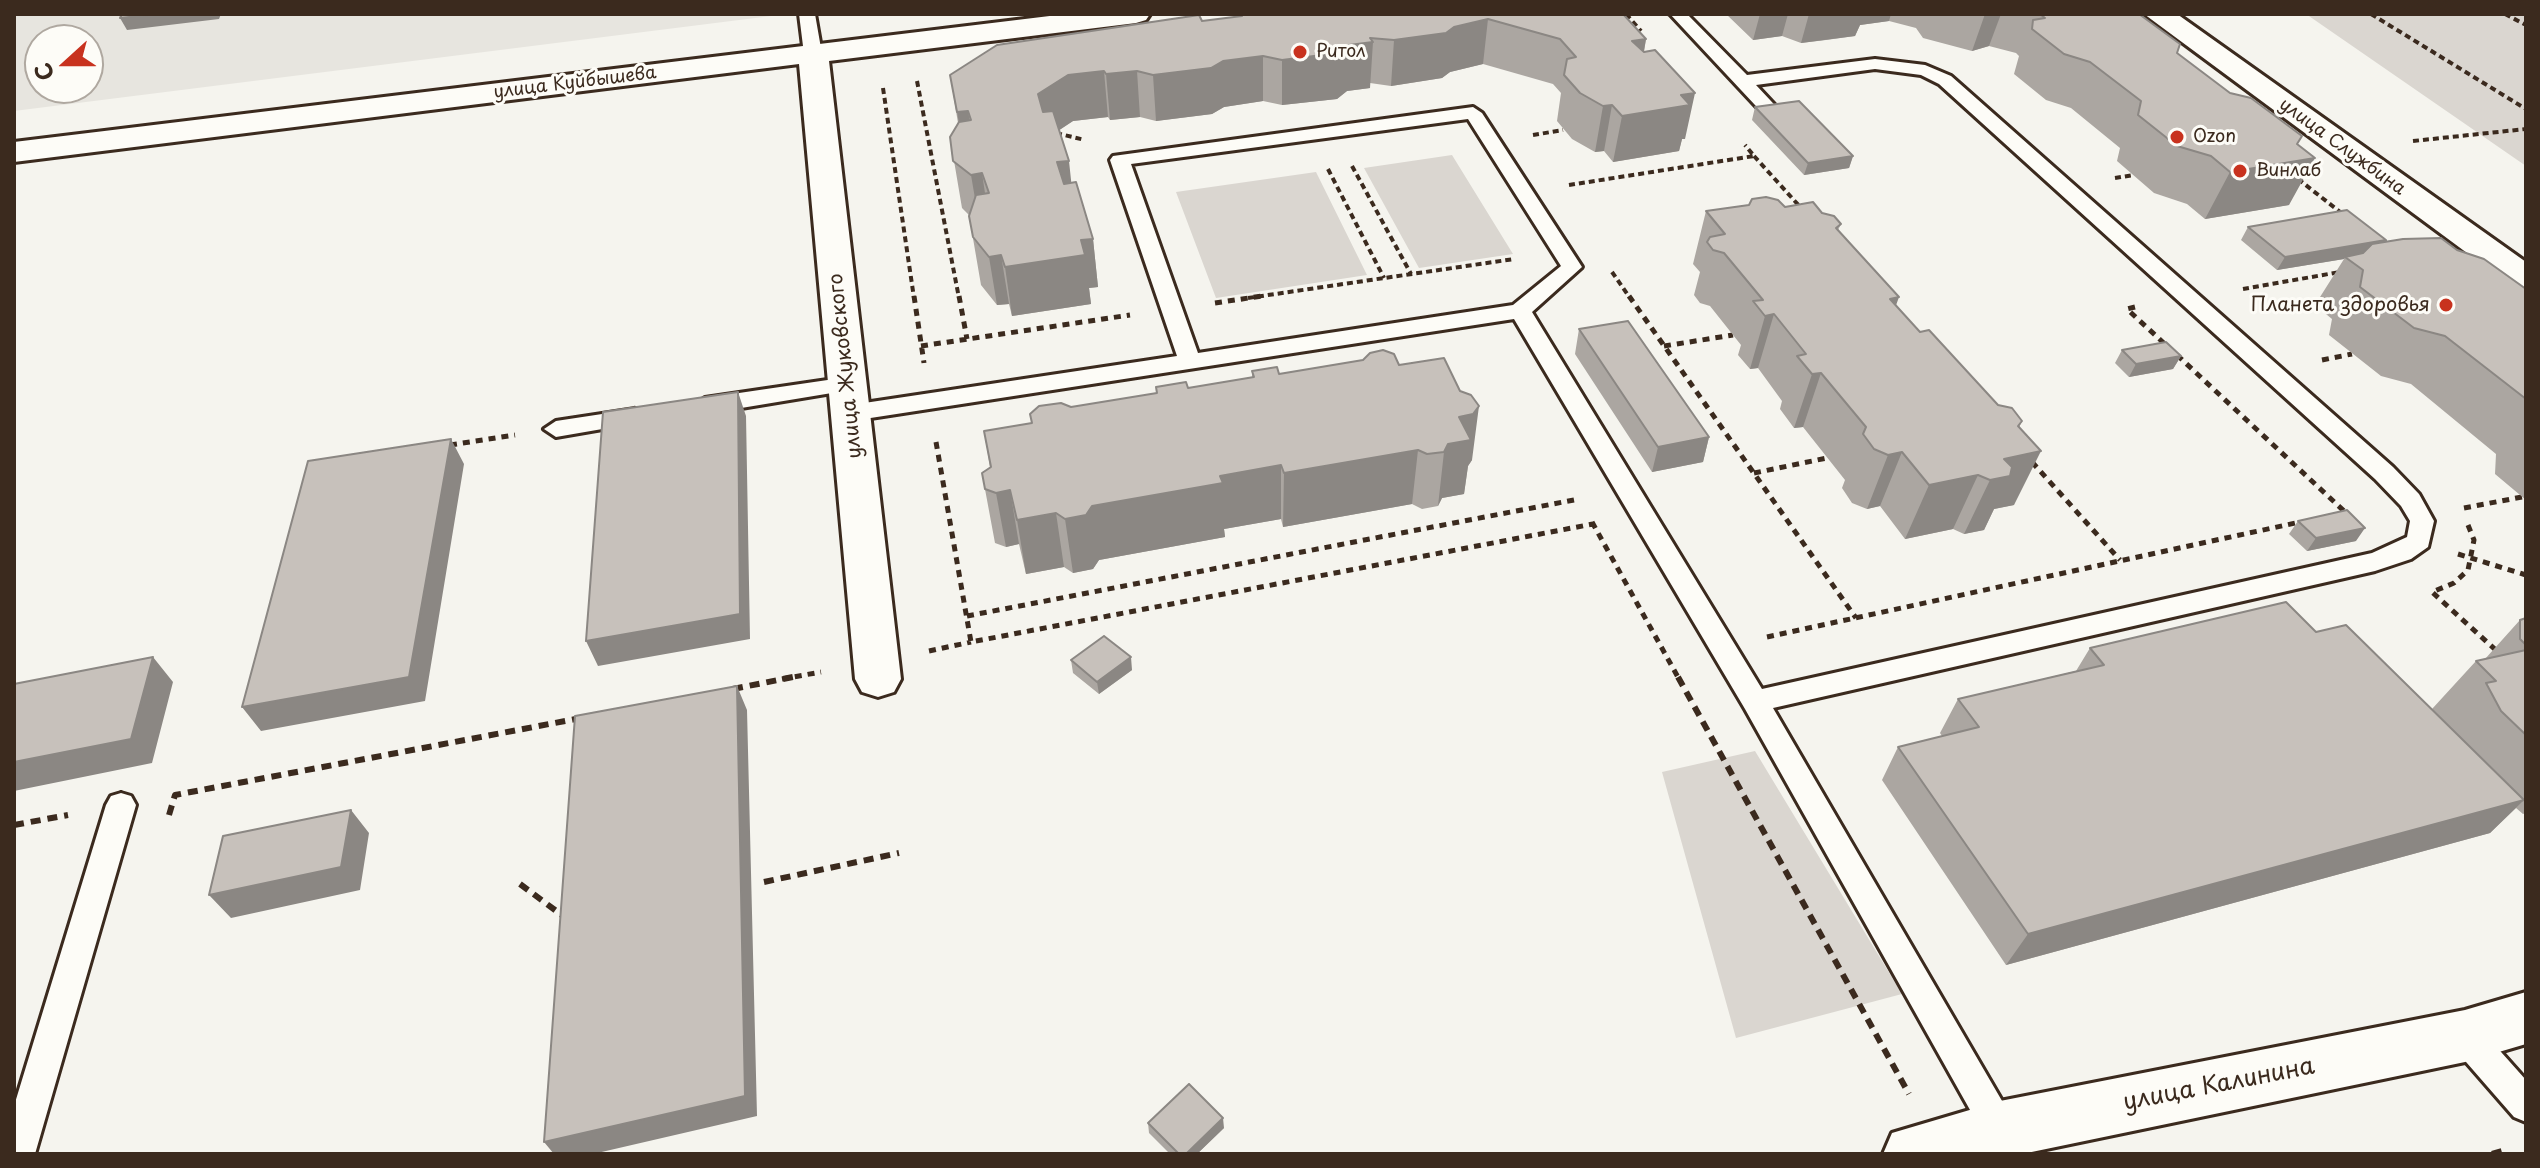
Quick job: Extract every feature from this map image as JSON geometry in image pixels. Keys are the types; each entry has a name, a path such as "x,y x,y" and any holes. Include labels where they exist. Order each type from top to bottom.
{"street":[{"name":"улица Куйбышева","path":"14,152 1136,14"},
{"name":"улица Службина","path":"2158,14 2526,279"},
{"name":"улица Жуковского","path":"813,54 878,670"},
{"name":"улица Калинина","path":"1913,1128 2000,1130 2465,1036 2526,1018"}],"lane":[{"path":"807,14 813,54"},
{"path":"1678,14 1776,116"},
{"path":"1742,81 1875,64 1925,70 1965,95 2410,500 2422,521 2419,541 2402,553 2375,562 1755,701"},
{"path":"556,429 671,411 850,399 930,402 1190,362 1520,311 1572,267 1473,113 1120,160 1190,362"},
{"path":"1520,311 1755,701 2000,1130"},
{"path":"17,1154 121,805"},
{"path":"2465,1036 2526,1105"}],"path":[{"path":"1626,14 1647,38"},
{"path":"2371,14 2526,109"},
{"path":"2505,14 2526,25"},
{"path":"915,71 967,339"},
{"path":"881,75 930,402"},
{"path":"2344,148 2526,129"},
{"path":"1333,132 1411,274"},
{"path":"1310,135 1384,278"},
{"path":"1744,144 1807,214"},
{"path":"1524,192 1754,156"},
{"path":"2298,179 2348,218"},
{"path":"921,346 1563,252"},
{"path":"1604,261 1856,618"},
{"path":"2330,515 2345,512 2127,309 2343,272"},
{"path":"1664,346 1733,335"},
{"path":"437,447 556,429"},
{"path":"950,437 935,439 971,642 1593,524"},
{"path":"2026,456 2120,560"},
{"path":"1754,473 1827,458"},
{"path":"1572,486 1913,1128"},
{"path":"2506,659 2432,592 2454,583 2468,570 2473,559 2474,540 2457,509 2522,497"},
{"path":"967,616 1579,499"},
{"path":"1722,647 2315,518"},
{"path":"2419,541 2526,575"},
{"path":"721,691 878,670"},
{"path":"167,824 175,795 596,715"},
{"path":"764,882 899,853"},
{"path":"520,884 565,918"}],"shaded area":[{"path":"14,14 787,14 104,100 104,24 24,24 24,104 70,104 14,111"},
{"path":"2306,14 2526,14 2526,166"},
{"path":"1452,155 1513,254 1419,268 1364,168"},
{"path":"1316,172 1367,275 1216,298 1176,192"},
{"path":"1755,751 1902,994 1736,1038 1662,772"}],"building":[{"path":"122,14 157,14 120,18"},
{"path":"1241,14 1623,14 1646,39 1632,41 1644,52 1655,50 1695,93 1681,95 1690,105 1622,116 1612,105 1603,106 1580,93 1564,75 1567,59 1576,57 1560,39 1488,19 1454,27 1446,33 1394,40 1370,38 1373,42 1349,45 1338,53 1282,60 1263,56 1223,61 1211,68 1153,75 1137,71 1106,74 1104,71 1068,75 1038,94 1043,112 1053,111 1069,161 1057,162 1064,184 1076,182 1093,239 1081,240 1085,255 1005,267 1001,255 989,257 973,237 969,216 976,195 989,193 982,173 971,175 953,161 950,137 959,122 971,120 968,111 957,112 950,75 997,45 1199,15 1202,21"},
{"path":"2040,14 2139,14 2180,44 2177,53 2230,93 2251,98 2302,136 2297,144 2315,158 2230,172 2211,156 2177,146 2138,115 2141,101 2090,62 2064,54 2032,29 2033,20 2045,18"},
{"path":"1799,101 1853,156 1808,163 1755,107"},
{"path":"1766,197 1778,200 1785,207 1813,202 1822,213 1834,216 1841,224 1836,228 1899,297 1890,299 1920,332 1929,330 1998,405 2012,408 2022,421 2018,426 2041,451 2004,459 2012,467 2010,476 1990,480 1978,475 1929,485 1902,452 1888,455 1874,449 1863,434 1866,427 1821,373 1812,374 1797,356 1806,354 1774,314 1765,316 1753,301 1763,300 1724,253 1713,250 1707,242 1710,237 1725,234 1706,211 1749,205 1752,199"},
{"path":"2347,210 2386,240 2285,257 2248,227"},
{"path":"2441,238 2457,250 2484,259 2526,289 2526,399 2445,336 2414,328 2360,287 2363,270 2345,257 2363,253 2372,244"},
{"path":"1628,321 1709,437 1658,447 1579,329"},
{"path":"2166,342 2181,356 2136,364 2122,350"},
{"path":"1383,350 1394,354 1399,365 1444,358 1460,391 1471,395 1479,406 1473,414 1459,417 1471,440 1448,444 1444,452 1427,454 1418,450 1284,473 1281,465 1220,476 1223,483 1092,506 1086,515 1065,519 1056,513 1017,520 1010,490 996,493 985,489 982,473 991,467 984,431 1032,423 1030,414 1039,406 1061,403 1071,407 1157,393 1156,387 1186,382 1188,388 1254,377 1252,371 1277,367 1279,374 1363,360 1370,353"},
{"path":"738,392 740,614 586,641 603,412"},
{"path":"451,439 409,677 242,707 308,461"},
{"path":"2347,510 2365,528 2316,538 2298,521"},
{"path":"2286,602 2316,632 2346,625 2524,800 2028,934 1898,747 1979,727 1958,699 2104,665 2090,648"},
{"path":"2526,618 2526,645 2520,639 2520,620"},
{"path":"1104,636 1131,657 1097,682 1071,660"},
{"path":"2526,650 2526,735 2501,711 2486,683 2496,681 2476,661"},
{"path":"153,657 131,739 14,762 14,684"},
{"path":"737,686 745,1096 544,1142 575,716"},
{"path":"351,810 341,867 209,895 223,836"},
{"path":"1189,1084 1223,1118 1186,1154 1179,1154 1148,1123"}],"place":[{"name":"Ритол","path":"1300,52"},
{"name":"Ozon","path":"2177,137"},
{"name":"Винлаб","path":"2240,171"},
{"name":"Планета здоровья","path":"2446,305"}]}
